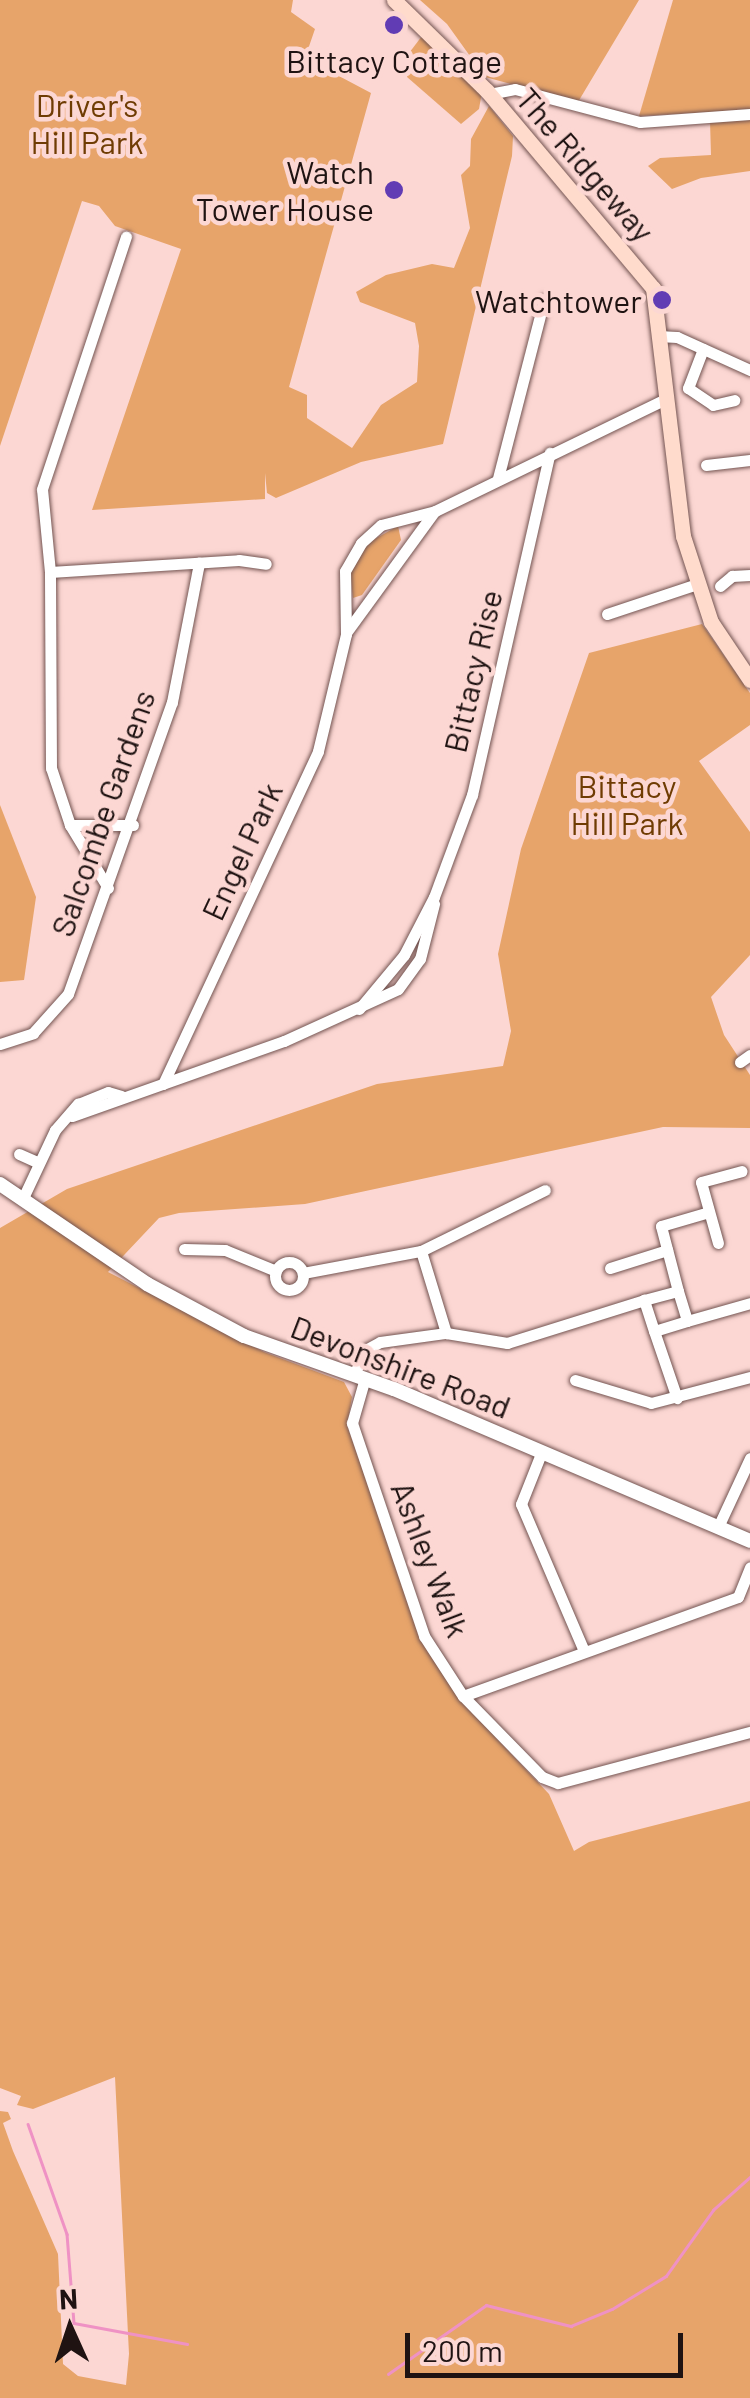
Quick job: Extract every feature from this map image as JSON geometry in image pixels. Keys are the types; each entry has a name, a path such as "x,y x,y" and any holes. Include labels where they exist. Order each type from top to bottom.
{"main road":[{"name":"The Ridgeway","path":"394,0 489,94 634,260 652,288 683,536 711,622 750,680"}],"street":[{"path":"489,94 515,89 640,122 750,114"},
{"path":"108,888 70,824 51,768 50,572 42,490 126,237"},
{"path":"498,478 544,300"},
{"path":"658,336 677,337 750,370"},
{"path":"703,349 688,388 713,405 734,400"},
{"name":"Engel Park","path":"163,1084 318,751 346,634 345,571 361,543 381,525 435,511 664,400"},
{"name":"Bittacy Rise","path":"23,1198 55,1130 72,1116 358,1009 398,988 420,960 432,928 434,898 472,794 550,453"},
{"path":"706,465 750,460"},
{"name":"Engel Park","path":"346,634 435,511"},
{"path":"50,572 199,563 266,564"},
{"name":"Salcombe Gardens","path":"0,1044 33,1033 68,994 133,825 172,702 199,563"},
{"path":"720,586 732,576 750,575"},
{"path":"607,614 697,584"},
{"path":"70,824 133,825"},
{"path":"19,1154 37,1162"},
{"path":"718,1243 701,1182 742,1171"},
{"name":"Devonshire Road","path":"0,1184 147,1284 244,1336 360,1376 750,1541"},
{"path":"276,1271 290,1262 303,1272 422,1251 546,1190"},
{"path":"687,1321 661,1226 709,1212"},
{"path":"184,1249 225,1250 276,1271"},
{"path":"610,1268 667,1250"},
{"path":"422,1251 446,1333"},
{"path":"276,1271 277,1283 288,1290 300,1285 303,1272"},
{"path":"360,1376 372,1346 446,1333 507,1343 678,1291"},
{"path":"644,1300 677,1398"},
{"path":"654,1331 750,1303"},
{"name":"Ashley Walk","path":"360,1376 352,1423 424,1636 463,1696 549,1782 750,1732"},
{"path":"575,1380 626,1401 677,1398 750,1376"},
{"path":"542,1451 521,1504 584,1651"},
{"path":"718,1527 750,1458"},
{"path":"463,1696 738,1597 750,1567"}],"green space":[{"name":"Driver's Hill Park","path":"0,0 293,0 291,12 315,29 305,58 371,93 289,387 307,395 307,418 352,448 381,405 417,382 419,346 415,323 360,302 356,292 386,275 432,264 454,268 470,228 461,175 470,166 471,139 489,106 513,136 512,156 443,444 361,462 276,498 267,493 265,473 265,499 92,510 181,249 115,226 99,206 82,201 0,446"},
{"path":"420,0 639,0 578,102 485,77 447,24"},
{"path":"673,0 750,0 750,110 639,116"},
{"path":"422,36 482,92 479,109 461,124 407,77 406,57"},
{"path":"750,117 750,171 701,178 672,189 648,166 660,158 711,155 710,121"},
{"path":"398,526 401,540 362,595 353,598 350,571 364,545"},
{"name":"Bittacy Hill Park","path":"702,624 750,693 750,725 699,761 750,832 750,955 711,997 724,1035 750,1075 750,1128 663,1127 305,1204 179,1213 159,1218 108,1272 264,1352 344,1382 352,1397 347,1426 424,1635 459,1699 549,1794 574,1851 589,1842 750,1801 750,2398 0,2398 0,2111 8,2112 11,2119 3,2123 58,2254 63,2364 78,2376 126,2385 129,2354 115,2077 33,2109 17,2105 21,2096 0,2088 0,1228 67,1189 377,1084 503,1066 511,1031 498,954 521,849 589,653"},
{"path":"0,805 36,897 24,980 0,982"}],"waterway":[{"path":"28,2124 67,2234 74,2323 187,2344"},
{"path":"388,2374 486,2305 571,2326 612,2309 666,2276 713,2210 750,2177"}],"place":[{"name":"Bittacy Cottage","path":"394,25"},
{"name":"Watch Tower House","path":"394,190"},
{"name":"Watchtower","path":"662,300"}]}
